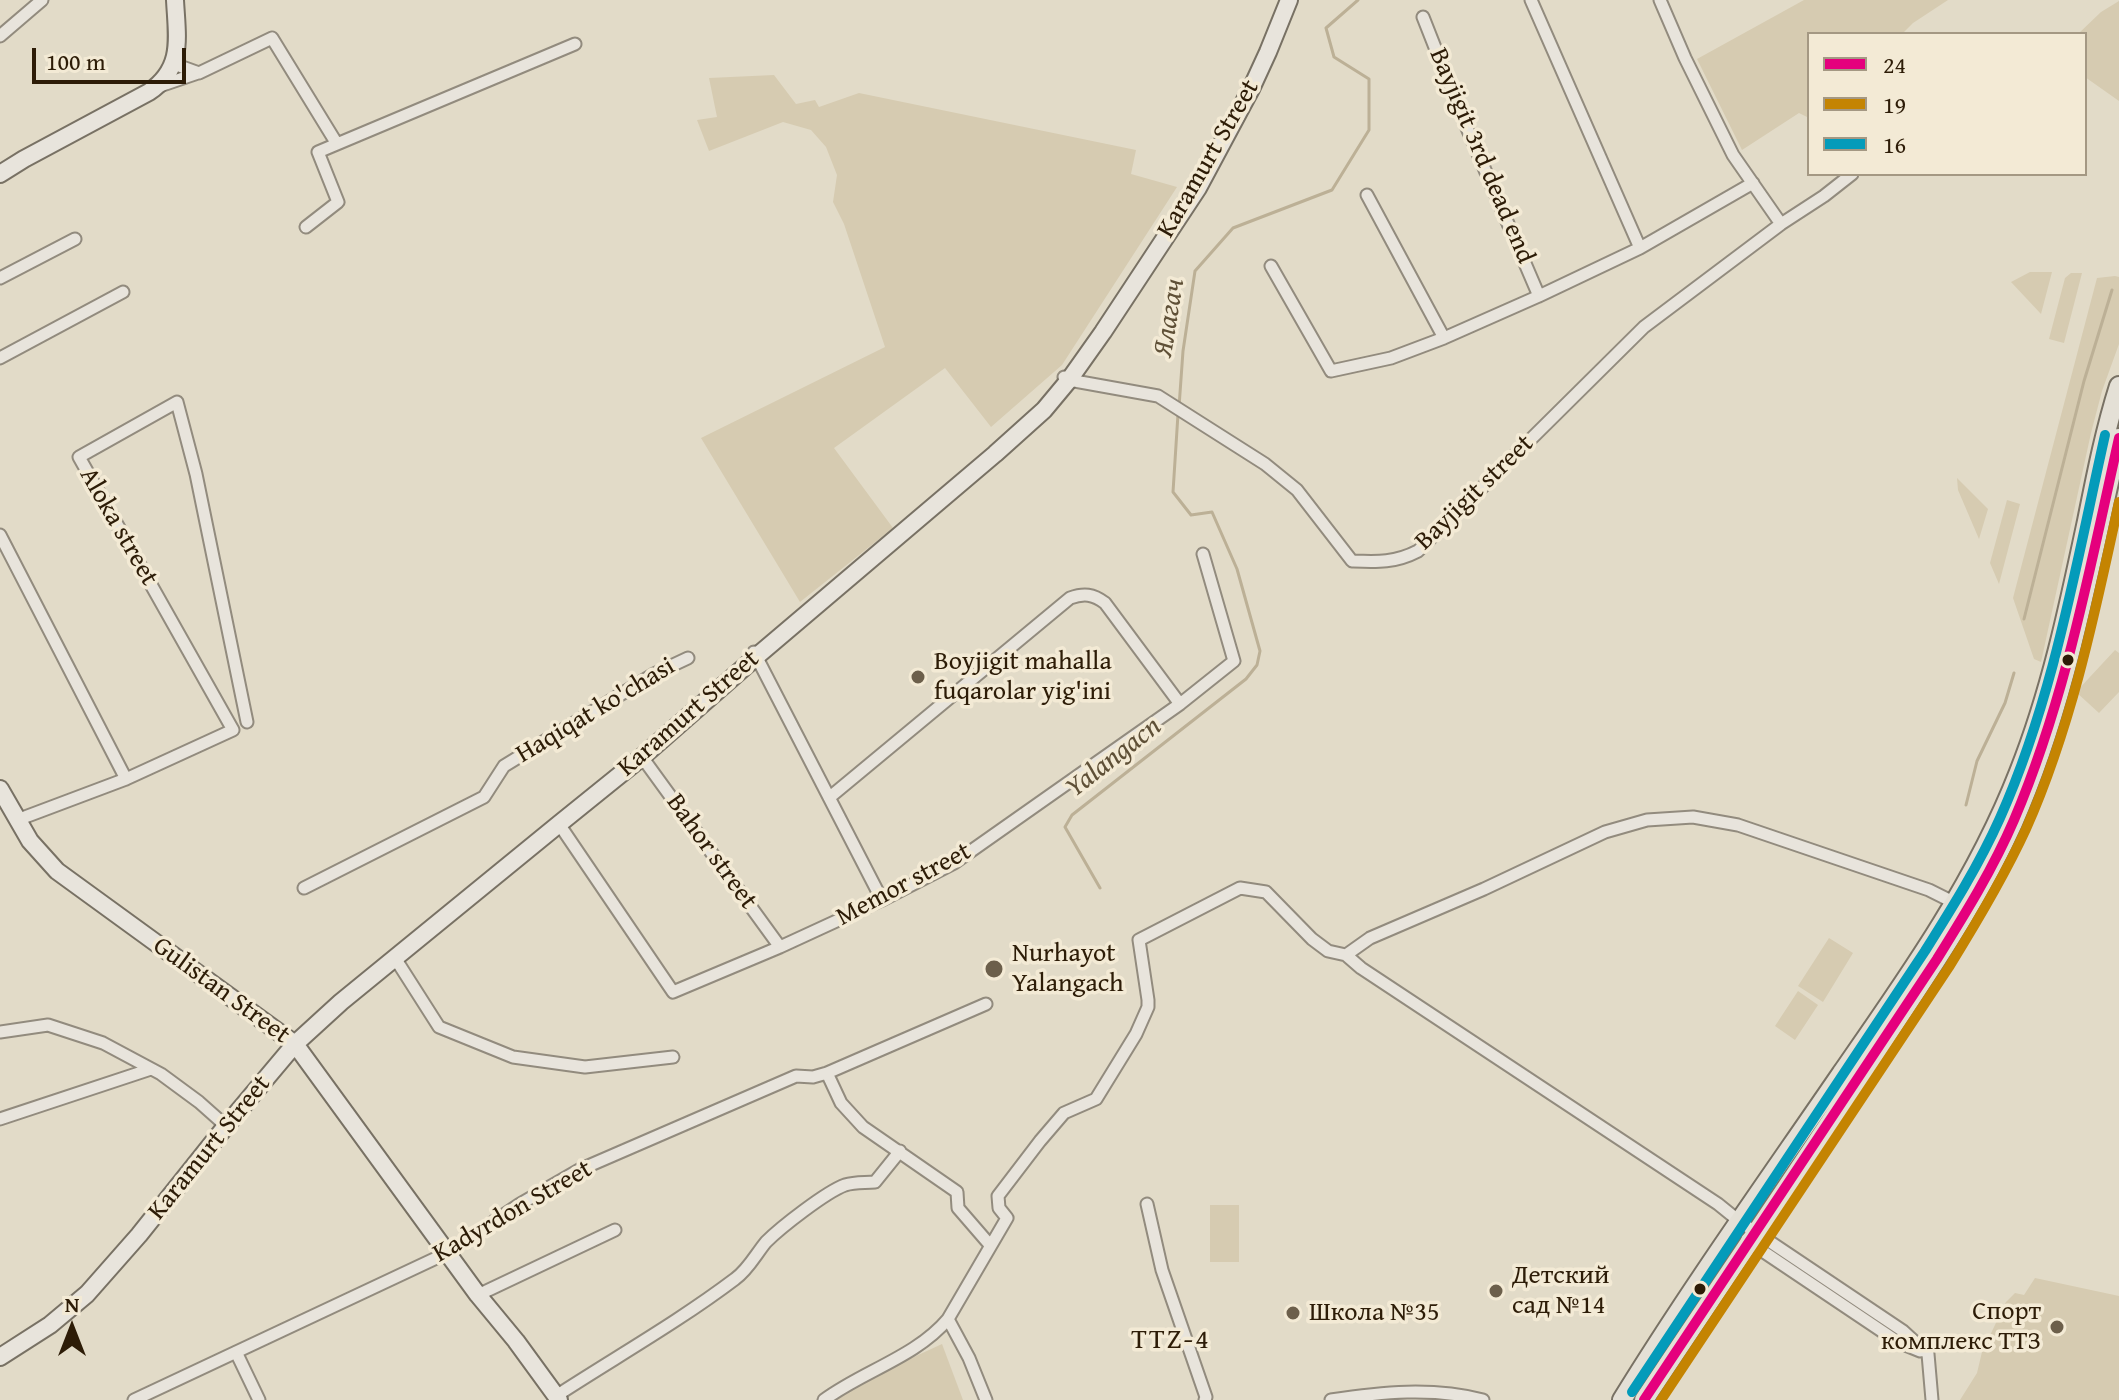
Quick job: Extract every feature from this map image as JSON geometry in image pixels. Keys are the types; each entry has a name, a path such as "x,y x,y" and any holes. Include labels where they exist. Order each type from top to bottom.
{"main road":[{"path":"0,174 157,87 174,64 177,46 175,0"},
{"name":"Karamurt Street","path":"1066,379 1193,184 1260,53 1281,0"},
{"name":"Karamurt Street","path":"0,1349 48,1319 89,1283 292,1042 337,995 755,654 1034,420 1103,332 1213,163 1268,52 1289,0"},
{"path":"1644,1400 1808,1158 1926,975 1984,879 2012,825 2040,753 2079,556 2119,386"},
{"path":"1622,1400 1694,1285 1884,1013 1955,903 1982,854 2053,691 2119,438"},
{"name":"Karamurt Street","path":"292,1042 642,757 755,654"},
{"name":"Gulistan Street","path":"0,789 34,847 57,871 292,1042 557,1399"},
{"name":"Karamurt Street","path":"0,1357 50,1325 87,1294 139,1235 223,1124"}],"street":[{"path":"0,36 42,0"},
{"path":"1531,0 1640,248"},
{"path":"1660,0 1733,155 1781,224 1849,176"},
{"name":"Bayjigit 3rd dead end","path":"1423,17 1539,296"},
{"path":"157,87 199,73 272,38 337,144"},
{"path":"306,227 338,202 318,152 575,44"},
{"path":"174,64 199,73"},
{"path":"1271,266 1331,371 1391,358 1539,296 1640,248 1753,183"},
{"path":"1367,195 1444,338"},
{"name":"Bayjigit street","path":"1066,379 1158,396 1265,464 1297,490 1352,561 1402,559 1418,551 1644,327 1781,224"},
{"path":"0,278 75,239"},
{"path":"0,358 123,292"},
{"name":"Aloka street","path":"126,779 233,730 79,457 177,402 196,474 247,722"},
{"path":"0,535 126,779 17,820"},
{"name":"Memor street","path":"559,824 673,992 780,947 954,863 1180,704 1234,661 1203,554"},
{"path":"830,797 1070,598 1082,594 1095,596 1105,603 1180,704"},
{"path":"755,654 882,900"},
{"name":"Haqiqat ko'chasi","path":"304,888 484,797 504,766 654,674 688,658"},
{"name":"Bahor street","path":"642,757 780,947"},
{"path":"1346,955 1370,938 1605,832 1671,817 1704,818 1738,825 1929,890 1955,903"},
{"path":"824,1400 904,1353 937,1331 948,1319 1007,1218 999,1208 998,1196 1064,1113 1096,1099 1136,1034 1148,1007 1139,940 1240,888 1266,892 1328,951 1346,955 1361,968 1706,1196 1739,1221 1753,1237 1898,1342 1928,1354 1932,1400"},
{"path":"395,958 439,1027 513,1057 585,1067 673,1057"},
{"name":"Kadyrdon Street","path":"134,1400 447,1253 520,1204 579,1170 796,1076 813,1077 827,1073 986,1004"},
{"path":"0,1032 48,1025 103,1043 161,1074 223,1124"},
{"path":"0,1119 151,1069"},
{"path":"827,1073 836,1095 876,1137 957,1192 958,1208 990,1245"},
{"path":"557,1399 739,1276 768,1240 833,1190 859,1182 875,1182 900,1151"},
{"path":"1147,1204 1162,1270 1209,1399"},
{"path":"478,1295 615,1230"},
{"path":"948,1319 969,1358 986,1400"},
{"path":"236,1352 259,1400"},
{"path":"1331,1400 1409,1392 1454,1394 1483,1400"}],"shaded area":[{"path":"1804,0 1948,0 1904,32 1807,32 1807,117 1799,113 1742,150 1697,59"},
{"path":"2119,1 2119,101 2087,78 2087,32 2080,32 2101,12"},
{"path":"774,75 796,104 815,100 819,107 859,93 1136,150 1131,174 1177,187 1062,365 991,427 945,368 834,448 893,528 800,602 701,438 885,347 844,224 833,202 837,175 826,147 811,130 783,122 709,151 697,120 717,117 709,78"},
{"path":"2030,272 2052,272 2041,314 2011,282"},
{"path":"2071,273 2082,273 2064,343 2049,339 2065,278"},
{"path":"2119,277 2119,344 2091,433 2041,662 2034,659 2013,598 2097,278"},
{"path":"1957,478 1988,509 1979,539 1958,490"},
{"path":"2007,500 2020,504 1999,584 1990,563"},
{"path":"2115,650 2119,653 2119,692 2099,713 2076,692"},
{"path":"1829,938 1853,953 1823,1002 1798,986"},
{"path":"1798,991 1818,1005 1795,1040 1775,1026"},
{"path":"1210,1205 1239,1205 1239,1262 1210,1262"},
{"name":"Спорт комплекс ТТЗ","path":"2035,1278 2119,1296 2119,1400 1960,1400 1977,1373 1982,1352 2006,1302 2015,1293 2024,1295"},
{"path":"942,1344 963,1400 832,1400 851,1386"}],"waterway":[{"name":"Ялагач","path":"1179,407 1183,351 1195,271 1233,228 1332,190 1369,130 1369,79 1334,57 1326,28 1358,0"},
{"path":"2024,619 2084,381 2112,290"},
{"name":"Ялагач","path":"1100,888 1065,827 1072,815 1246,679 1257,665 1260,651 1237,569 1212,512 1191,515 1173,492 1178,414"},
{"path":"1966,805 1977,761 2005,703 2014,673"}],"transit line":[{"name":"16","path":"1632,1392 1925,951 1992,835 2019,772 2049,678 2105,435"},
{"name":"24","path":"1644,1400 1937,959 1997,856 2032,774 2062,680 2119,438"},
{"name":"19","path":"1661,1400 1949,967 2009,864 2057,750 2091,627 2119,502"}],"place":[{"name":"Boyjigit mahalla fuqarolar yig'ini","path":"918,677"},
{"name":"Nurhayot Yalangach","path":"994,969"},
{"name":"Детский сад №14","path":"1496,1291"},
{"name":"Школа №35","path":"1293,1313"},
{"name":"Спорт комплекс ТТЗ","path":"2057,1327"}],"district":[{"name":"TTZ-4","path":"1171,1341"}],"water label":[{"name":"Yalangacn","path":"1114,758"}]}
